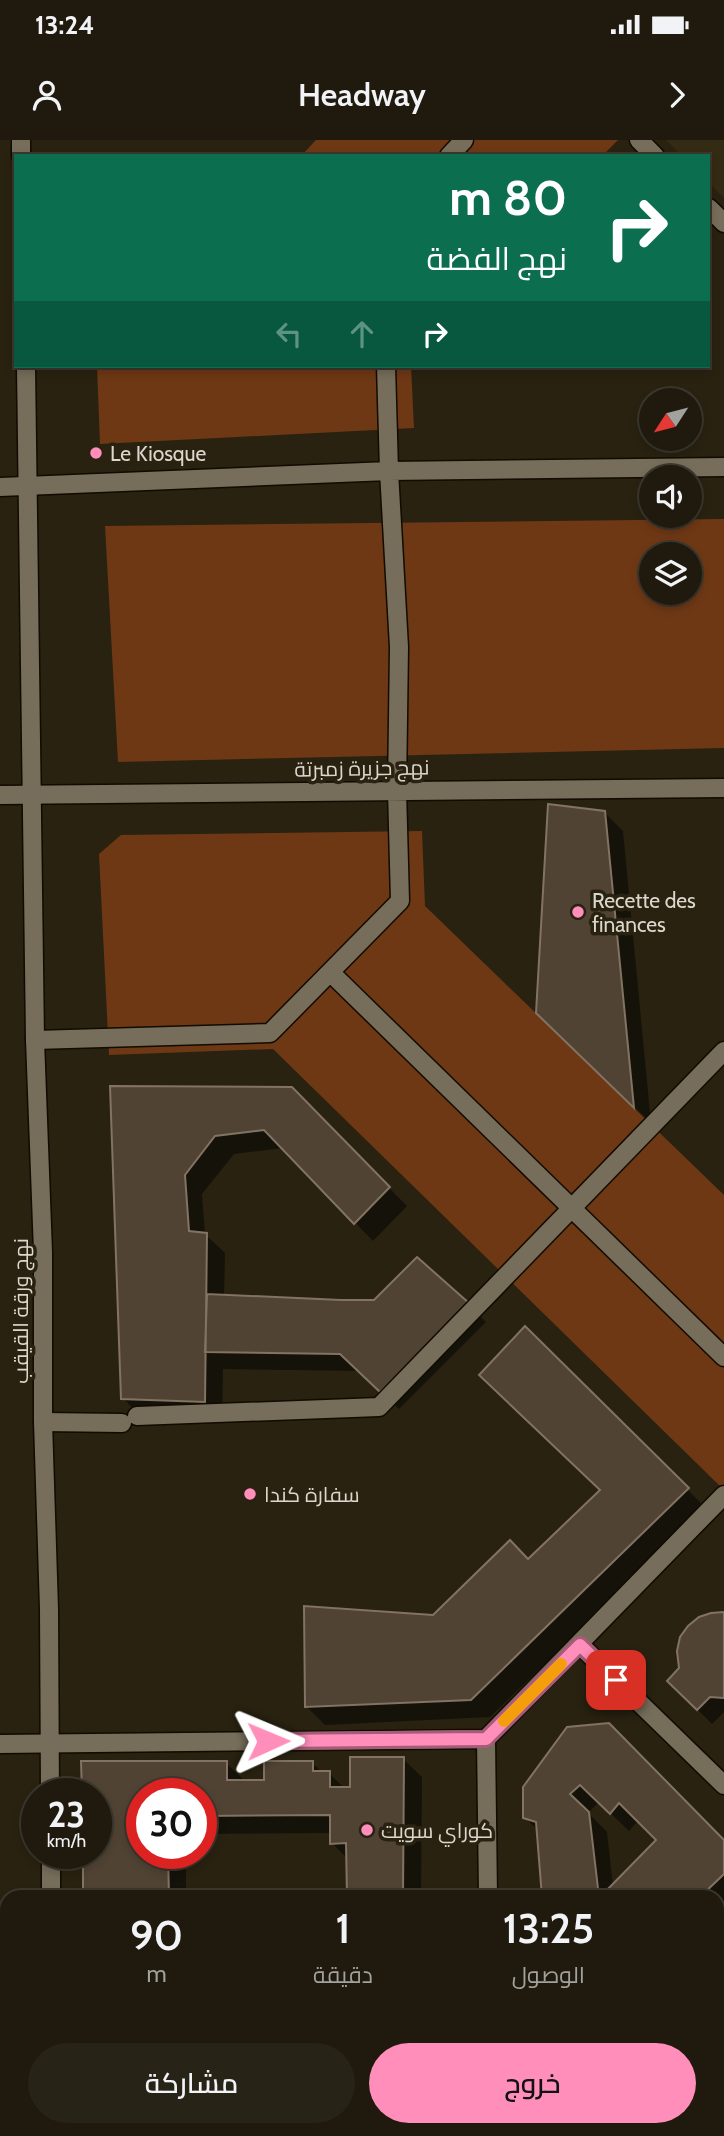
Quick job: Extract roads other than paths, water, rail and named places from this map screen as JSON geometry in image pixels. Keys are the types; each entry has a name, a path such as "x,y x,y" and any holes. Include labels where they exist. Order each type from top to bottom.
{"street":[{"path":"451,154 464,140"},
{"path":"639,140 653,154"},
{"path":"710,209 724,223"},
{"name":"نهج ورقة القيقب","path":"26,368 35,1040 43,1252 43,1422 49,1609 50,1778"},
{"path":"35,1040 270,1033 400,901 397,790 399,647 386,368"},
{"path":"0,486 389,471 724,467"},
{"name":"نهج جزيرة زمبرتة","path":"0,795 724,788"},
{"path":"331,973 724,1357"},
{"path":"43,1422 379,1407 724,1051"},
{"path":"0,1744 486,1739 724,1495"},
{"path":"580,1645 724,1785"},
{"path":"486,1739 488,1890"},
{"path":"51,1869 51,1890"}],"place":[{"name":"Le Kiosque","path":"96,453"},
{"name":"Recette des finances","path":"578,912"},
{"name":"سفارة كندا","path":"250,1494"},
{"name":"كوراي سويت","path":"367,1830"}]}
